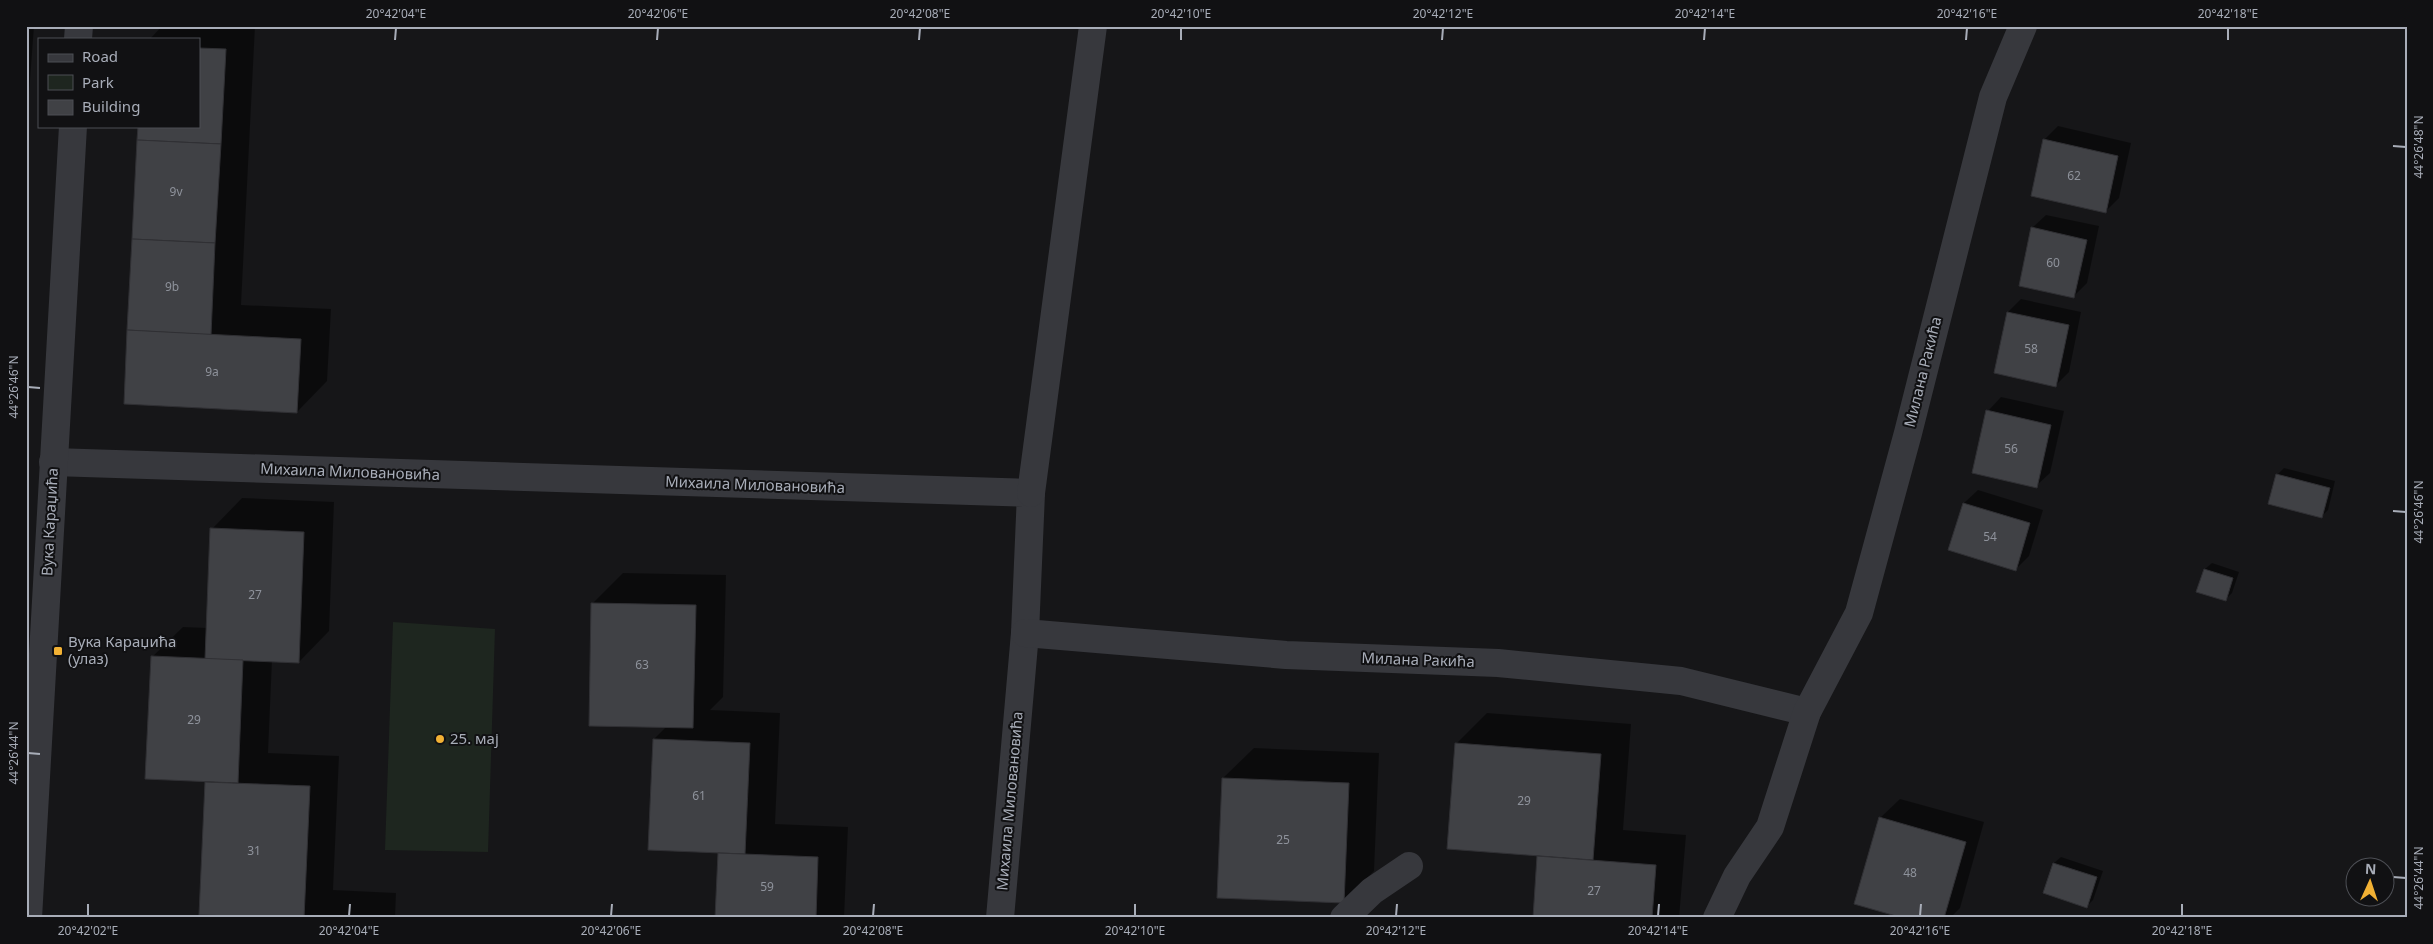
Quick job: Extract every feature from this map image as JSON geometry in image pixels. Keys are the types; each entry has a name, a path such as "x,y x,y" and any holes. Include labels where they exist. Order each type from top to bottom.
{"street":[{"path":"1031,493 1093,26"},
{"name":"Милана Ракића","path":"1718,918 1737,876 1770,827 1807,712 1859,613 1908,433 1993,96 2023,26"},
{"name":"Вука Караџића","path":"28,918 73,128"},
{"name":"Михаила Миловановића","path":"53,462 1031,493 1025,632 1000,918"},
{"name":"Милана Ракића","path":"1025,632 1286,655 1498,663 1661,679 1680,681 1807,712"},
{"path":"1344,918 1372,891 1409,866"}],"green space":[{"name":"25. мај","path":"393,622 495,629 488,852 385,850"}],"building":[{"path":"200,48 226,49 221,144 137,140 138,128 200,128"},
{"path":"2043,139 2118,156 2106,213 2031,196"},
{"path":"137,140 221,144 215,243 132,239"},
{"path":"2031,227 2087,240 2074,298 2019,286"},
{"path":"132,239 215,243 211,335 127,330"},
{"path":"2007,312 2069,325 2056,387 1994,373"},
{"path":"127,330 301,339 297,413 124,404"},
{"path":"1986,410 2051,425 2037,488 1972,473"},
{"path":"2276,474 2330,488 2322,518 2268,504"},
{"path":"1963,503 2030,523 2016,571 1948,550"},
{"path":"210,528 304,532 299,663 205,659"},
{"path":"2204,569 2233,578 2226,601 2196,592"},
{"path":"591,603 696,605 693,728 589,726"},
{"path":"151,656 243,660 238,783 145,779"},
{"path":"653,739 750,743 745,854 648,850"},
{"path":"1455,743 1601,754 1593,860 1447,849"},
{"path":"1222,778 1349,783 1344,903 1217,898"},
{"path":"205,782 310,786 304,918 199,915"},
{"path":"1879,817 1966,842 1944,918 1903,918 1854,904"},
{"path":"718,853 818,857 816,918 715,918"},
{"path":"1537,856 1656,865 1652,918 1533,918"},
{"path":"2053,863 2097,877 2087,908 2043,893"}],"place":[{"name":"Вука Караџића (улаз)","path":"58,651"},
{"name":"25. мај","path":"440,739"}]}
